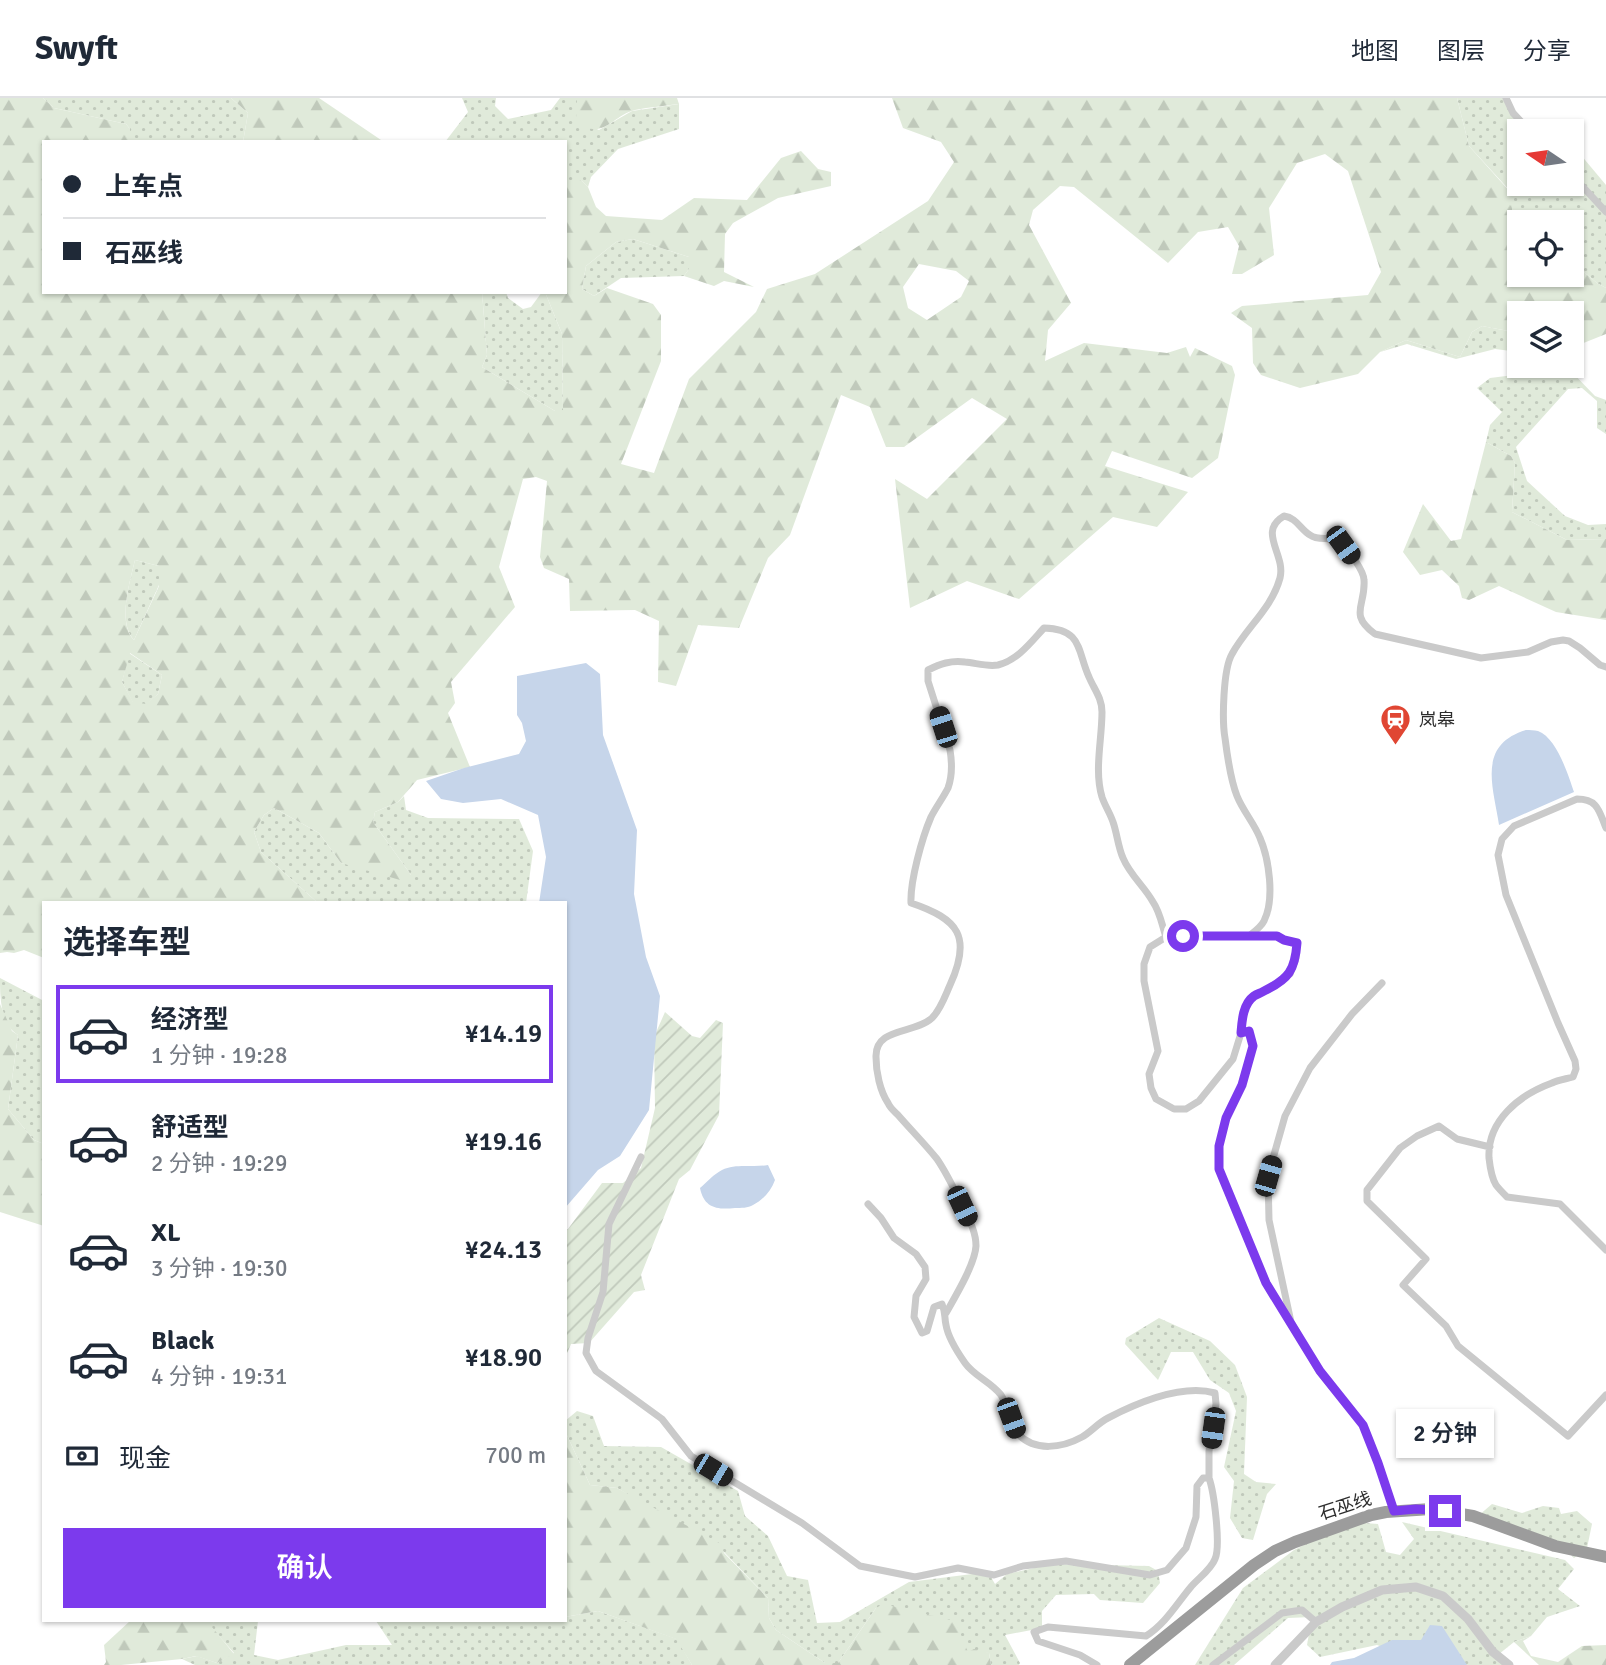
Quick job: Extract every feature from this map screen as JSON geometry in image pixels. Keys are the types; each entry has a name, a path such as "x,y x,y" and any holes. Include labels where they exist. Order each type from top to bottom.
{"highway":[{"name":"石巫线","path":"1130,1665 1275,1551 1371,1515 1431,1509 1459,1513 1555,1546 1606,1557"}],"street":[{"path":"1506,98 1519,119"},
{"path":"1584,188 1606,212"},
{"path":"1249,936 1264,923 1270,879 1260,836 1235,790 1224,737 1224,703 1230,656 1268,605 1279,580 1280,560 1271,534 1271,529 1279,519 1290,517 1308,535 1339,540 1363,572 1364,592 1360,613 1364,625 1376,634 1481,657 1528,652 1563,640 1569,641 1606,667"},
{"path":"946,1313 972,1262 976,1245 973,1228 936,1158 887,1103 879,1080 876,1055 878,1044 887,1036 921,1025 939,1009 954,975 961,950 955,927 934,911 911,903 911,891 924,839 931,817 949,786 952,762 928,681 928,670 940,664 963,661 988,666 1000,664 1020,654 1044,628 1056,628 1068,633 1082,652 1088,676 1100,698 1102,709 1099,760 1102,798 1113,821 1122,857 1152,900 1166,937"},
{"path":"1606,828 1597,806 1590,801 1577,799 1514,826 1500,844 1498,860 1506,895 1576,1065 1573,1077 1550,1083 1524,1097 1509,1109 1494,1130 1489,1162 1496,1184 1507,1197 1560,1204 1606,1250"},
{"path":"1277,936 1297,943 1296,958 1290,974 1252,997 1243,1013 1241,1033 1233,1059 1199,1101 1186,1109 1174,1109 1156,1099 1149,1074 1158,1051 1144,981 1144,964 1150,947 1166,937 1277,936"},
{"path":"1291,1322 1269,1220 1268,1176 1285,1116 1310,1068 1352,1014 1382,983"},
{"path":"1241,1033 1249,1031 1253,1046 1242,1085 1226,1118 1219,1146 1219,1169 1266,1283 1320,1371 1363,1425 1394,1511"},
{"path":"1490,1147 1457,1139 1439,1126 1400,1148 1367,1190 1367,1201 1426,1259 1403,1285 1446,1326 1458,1346 1568,1436 1606,1395"},
{"path":"641,1157 609,1224 603,1292 587,1338 586,1353 596,1371 662,1419 691,1456 802,1524 860,1566 915,1577 958,1568 993,1575 1023,1566 1066,1561 1150,1575 1167,1570 1186,1548 1196,1517 1197,1486 1203,1478 1209,1478"},
{"path":"868,1204 894,1238 916,1254 925,1267 926,1279 916,1296 914,1317 922,1334 927,1331 934,1307 942,1304 950,1336 966,1365 999,1392 1016,1433 1036,1446 1062,1446 1084,1436 1105,1420 1155,1397 1202,1389 1215,1393 1216,1404 1209,1451 1209,1478 1214,1491 1218,1545 1215,1560 1158,1628 1146,1636 1048,1627 1034,1632 1038,1641 1080,1655 1097,1665"},
{"path":"1275,1665 1316,1622 1359,1598 1382,1590 1416,1587 1443,1596 1468,1619 1493,1652 1509,1665"},
{"path":"1218,1664 1282,1613 1302,1610 1316,1622"}],"green space":[{"path":"0,98 43,98 54,108 126,124 130,129 130,140 42,140 42,294 482,294 487,355 482,367 555,411 563,410 562,334 546,294 567,294 567,180 581,180 588,187 596,207 606,216 662,220 694,198 747,200 781,158 801,151 818,169 831,172 831,186 778,198 733,223 725,234 724,272 754,287 724,281 714,286 684,276 689,269 689,257 633,239 616,242 586,266 582,289 594,296 607,288 653,304 661,315 661,361 621,464 654,473 689,379 756,312 767,289 815,274 928,201 954,162 941,142 903,128 892,98 1457,98 1469,146 1507,188 1507,196 1512,196 1512,210 1507,210 1507,287 1584,287 1584,272 1606,288 1606,334 1584,343 1584,301 1507,301 1507,331 1482,326 1472,332 1460,357 1406,340 1380,352 1358,374 1300,388 1261,375 1253,363 1252,328 1231,313 1242,306 1368,295 1381,272 1348,171 1325,154 1297,163 1269,208 1274,255 1242,274 1232,274 1239,246 1228,227 1198,232 1168,263 1074,187 1060,186 1033,210 1029,225 1071,303 1048,330 1045,361 1084,343 1167,353 1186,347 1190,357 1195,348 1232,366 1235,375 1218,458 1192,478 1112,451 1105,466 1188,492 1157,527 1113,517 1019,599 967,581 910,608 895,479 927,499 1007,419 972,398 904,447 886,447 870,407 841,395 790,535 768,558 739,628 698,625 676,686 658,682 659,621 635,610 570,611 569,579 544,568 540,557 547,481 536,477 523,479 499,567 515,607 451,682 455,703 448,713 470,767 417,780 398,802 375,812 373,822 411,875 407,882 341,863 319,833 274,808 264,815 254,832 261,852 316,901 42,901 42,957 24,950 0,953","holes":["919,264 956,271 969,281 961,297 927,320 908,308 903,287","135,560 159,566 159,586 134,640 126,623 126,613","130,653 162,675 158,694 146,704 133,702 122,682"]},
{"path":"43,98 231,98 248,113 243,140 130,140 130,129 126,124 54,108"},
{"path":"231,98 319,98 381,140 243,140 248,113"},
{"path":"462,98 496,98 495,106 508,119 551,110 560,98 577,98 577,120 599,130 632,111 679,104 679,129 618,149 591,177 588,187 581,180 567,180 567,140 447,140 468,112"},
{"path":"577,98 677,98 679,104 635,110 600,129 593,129 576,120"},
{"path":"1457,98 1505,98 1516,119 1507,119 1507,188 1469,146"},
{"path":"1584,159 1606,185 1606,288 1584,272 1584,210 1512,210 1512,196 1584,196"},
{"path":"633,239 689,257 689,269 684,276 621,278 594,296 582,289 586,266 616,242"},
{"path":"482,294 507,294 523,309 531,307 541,294 546,294 562,334 563,411 555,411 482,367 487,355"},
{"path":"1482,326 1507,331 1507,350 1495,349 1456,359 1407,344 1380,352 1406,340 1460,357 1472,332"},
{"path":"1507,376 1507,378 1578,378 1595,396 1606,400 1606,434 1597,428 1597,401 1582,388 1568,389 1516,447 1527,481 1565,516 1588,525 1606,524 1606,539 1567,540 1512,512 1515,463 1511,456 1486,442 1490,425 1502,412 1477,388 1490,378"},
{"path":"1486,442 1511,456 1515,463 1512,512 1567,540 1606,539 1606,620 1556,612 1499,586 1469,600 1462,598 1459,586 1442,570 1420,575 1403,552 1423,504 1451,541 1461,539"},
{"path":"135,560 159,566 159,585 134,640 126,623 126,612"},
{"path":"129,653 162,675 158,694 146,705 133,703 122,682"},
{"path":"404,796 406,810 428,818 519,819 533,851 526,901 316,901 261,852 254,832 264,815 274,808 319,833 341,863 411,875 373,822 375,812 398,802"},
{"path":"0,978 42,1000 42,1143 34,1140 8,1109 18,1035 4,1017"},
{"path":"0,1004 12,1031 18,1035 8,1109 34,1140 42,1143 42,1225 0,1212"},
{"path":"665,1012 692,1036 700,1038 716,1020 723,1023 719,1115 690,1170 679,1179 641,1275 645,1290 634,1292 589,1343 571,1344 567,1353 567,1229 602,1183 623,1183 641,1168 655,1108 654,1037"},
{"path":"1159,1318 1210,1341 1235,1365 1247,1397 1244,1474 1256,1482 1276,1484 1267,1494 1253,1540 1242,1538 1230,1518 1234,1481 1224,1467 1236,1411 1229,1393 1210,1380 1193,1352 1171,1352 1158,1380 1125,1344 1126,1338"},
{"path":"577,1411 593,1416 604,1446 661,1447 738,1491 745,1516 768,1536 787,1576 808,1580 817,1623 840,1622 909,1582 988,1572 995,1584 1007,1574 1052,1564 1149,1566 1158,1571 1160,1583 1143,1603 1100,1600 1094,1594 1056,1595 1042,1611 1042,1628 1005,1635 1019,1665 991,1665 989,1653 968,1652 876,1608 838,1663 825,1663 776,1630 769,1618 768,1598 724,1552 617,1488 590,1485 567,1435 567,1419"},
{"path":"567,1435 590,1485 617,1488 721,1544 724,1553 768,1598 769,1618 776,1630 825,1663 838,1663 876,1608 883,1604 955,1621 968,1652 974,1649 989,1653 991,1665 692,1665 676,1639 598,1611 567,1617"},
{"path":"1492,1504 1522,1513 1543,1506 1559,1508 1561,1514 1577,1511 1592,1524 1587,1548 1574,1558 1558,1542 1478,1516"},
{"path":"1351,1522 1378,1524 1386,1552 1400,1555 1414,1539 1402,1522 1565,1560 1574,1569 1558,1589 1580,1606 1547,1617 1531,1636 1514,1642 1499,1654 1512,1665 1433,1665 1377,1645 1320,1657 1307,1645 1312,1617 1288,1618 1234,1665 1195,1665 1243,1588 1294,1550"},
{"path":"598,1611 677,1639 692,1665 195,1665 182,1659 197,1656 217,1663 234,1653 211,1627 214,1622 258,1622 254,1655 278,1660 346,1645 392,1645 377,1622 567,1622 567,1617"},
{"path":"129,1622 214,1622 212,1627 234,1654 217,1663 196,1656 104,1665 104,1645"},
{"path":"1531,1636 1523,1641 1531,1656 1558,1662 1582,1646 1606,1645 1606,1665 1539,1665 1514,1642"}],"water":[{"path":"586,663 600,674 603,735 637,830 634,894 646,957 660,996 649,1110 620,1156 598,1170 567,1206 567,901 539,901 546,857 538,815 501,799 463,803 441,799 426,781 519,754 526,741 522,723 517,715 517,676"},
{"path":"1526,730 1538,731 1551,741 1561,758 1574,792 1499,825 1492,782 1494,756 1500,746 1511,737"},
{"path":"768,1165 775,1180 766,1195 751,1206 717,1208 708,1204 702,1195 700,1188 722,1170"},
{"path":"1430,1625 1442,1626 1467,1665 1330,1665 1332,1662 1354,1658 1392,1640 1421,1640"}],"place":[{"name":"岚皋","path":"1396,747"}],"route":[{"path":"1183,936 1277,936 1297,943 1296,958 1290,974 1252,997 1243,1013 1241,1033 1249,1031 1253,1046 1242,1085 1226,1118 1219,1146 1219,1169 1266,1283 1320,1371 1363,1425 1394,1511 1445,1511"}]}
